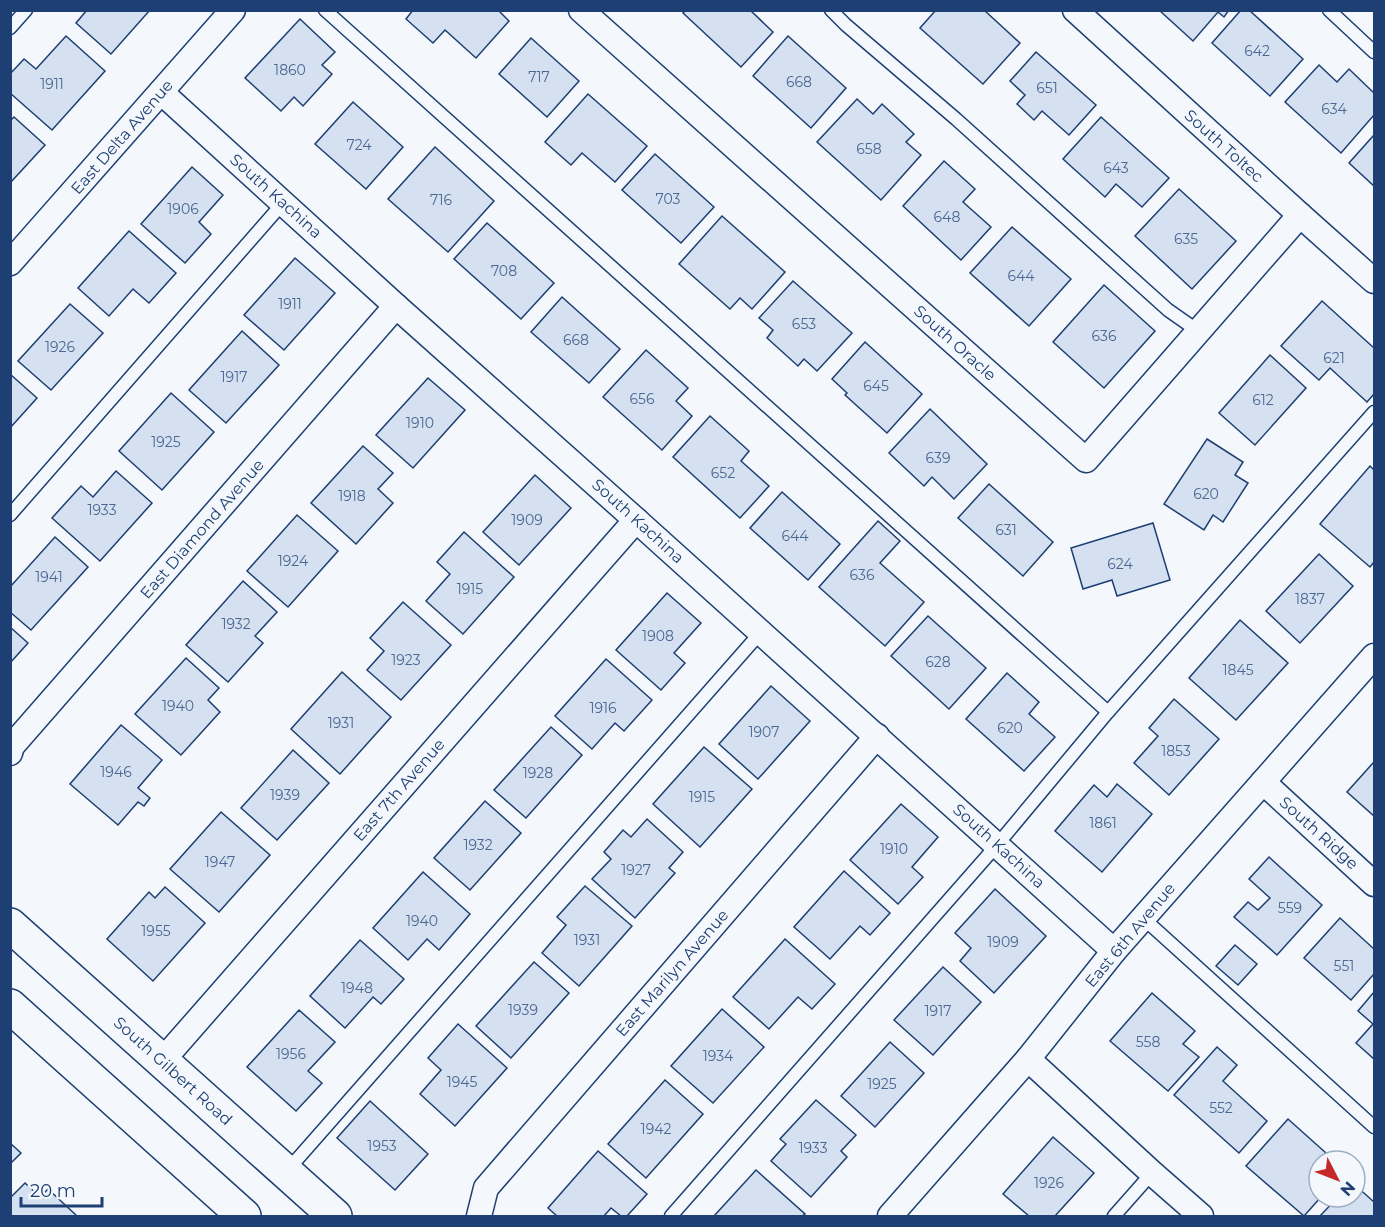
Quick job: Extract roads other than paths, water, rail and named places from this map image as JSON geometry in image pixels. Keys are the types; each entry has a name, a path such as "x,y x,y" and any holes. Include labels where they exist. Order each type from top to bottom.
{"main road":[{"name":"South Gilbert Road","path":"10,925 335,1216"},
{"path":"10,1006 244,1216"}],"street":[{"name":"East Delta Avenue","path":"10,263 233,10"},
{"name":"South Oracle","path":"580,10 1086,459 1300,215"},
{"name":"South Toltec","path":"1075,10 1374,281"},
{"name":"South Kachina","path":"161,92 1114,951"},
{"name":"East Diamond Avenue","path":"10,753 12,746 396,306"},
{"name":"East 7th Avenue","path":"162,1061 636,520"},
{"name":"East 6th Avenue","path":"890,1216 1028,1059 1114,951 1374,656"},
{"name":"East Marilyn Avenue","path":"479,1216 486,1188 877,736"},
{"name":"South Ridge","path":"1263,782 1374,884"},
{"path":"1028,1059 1201,1216"}],"lane":[{"path":"10,28 26,10"},
{"path":"325,10 1108,712"},
{"path":"831,10 1168,310 1198,332"},
{"path":"1329,10 1374,52"},
{"path":"10,515 283,203"},
{"path":"670,1216 997,845 1108,712 1374,412"},
{"path":"286,1172 761,632"},
{"path":"1143,918 1374,1127"},
{"path":"1113,1216 1152,1173"}]}
